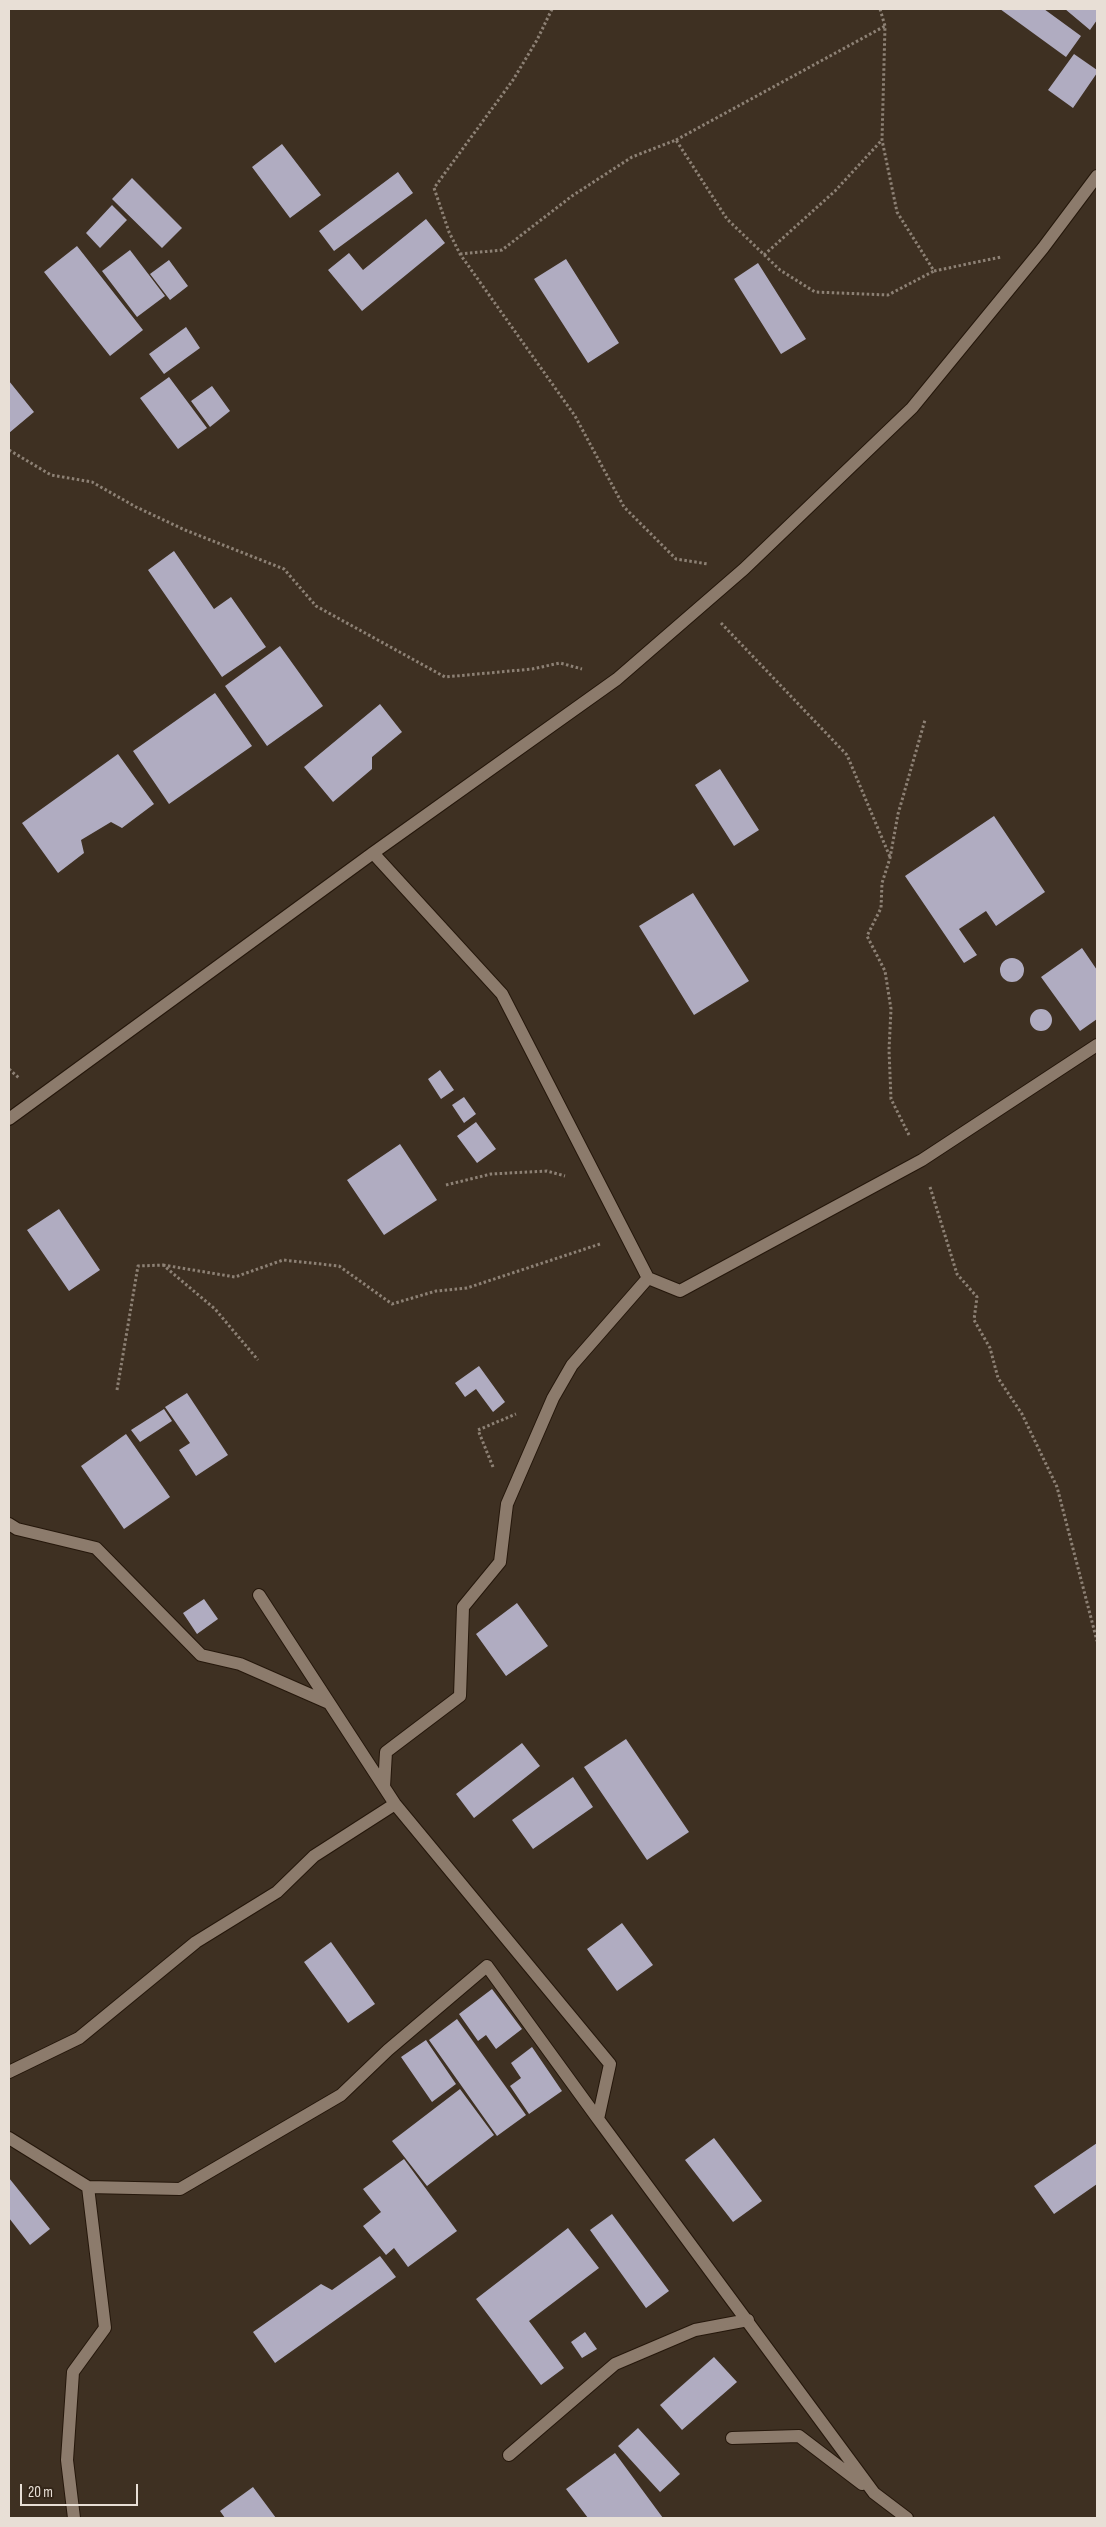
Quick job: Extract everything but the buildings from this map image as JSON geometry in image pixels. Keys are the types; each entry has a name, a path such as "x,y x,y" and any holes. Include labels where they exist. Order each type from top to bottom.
{"street":[{"path":"9,1118 373,853 617,679 744,569 912,408 1043,248 1097,176"},
{"path":"373,853 502,994 648,1278 680,1291 922,1160 1097,1045"},
{"path":"384,1787 386,1752 460,1696 463,1607 500,1562 508,1504 553,1398 572,1365 648,1278"},
{"path":"9,1524 17,1529 96,1548 201,1654 240,1664 329,1703"},
{"path":"258,1595 395,1804 610,2064 598,2120"},
{"path":"9,2072 80,2038 196,1942 277,1892 314,1856 395,1804"},
{"path":"9,2138 88,2187 180,2189 340,2095 388,2050 487,1966 598,2120 748,2320 874,2493"},
{"path":"74,2518 68,2460 73,2372 105,2328 88,2187"},
{"path":"509,2455 615,2364 695,2330 748,2320"},
{"path":"732,2438 799,2436 907,2518"}],"path":[{"path":"552,9 537,40 513,80 434,188 449,232 460,254 575,416 624,507 676,559 744,569"},
{"path":"880,9 885,26 882,140 897,212 934,271"},
{"path":"460,254 502,250 572,196 632,157 676,140 885,26"},
{"path":"676,140 727,219 780,270 815,292 888,295 934,271 1043,248"},
{"path":"764,254 835,191 882,140"},
{"path":"9,450 51,475 92,482 136,507 185,530 284,569 316,606 445,677 532,670 560,663 617,679"},
{"path":"703,604 847,755 890,858"},
{"path":"925,720 898,814 890,858 882,883 881,908 867,936 885,971 891,1009 889,1050 891,1100 922,1160 957,1274 977,1297 974,1320 990,1348 998,1378 1022,1414 1056,1487 1097,1641"},
{"path":"446,1186 491,1174 547,1171 603,1188"},
{"path":"117,1390 138,1266 162,1264 235,1277 283,1260 339,1266 392,1304 436,1291 467,1288 627,1236"},
{"path":"162,1264 215,1308 258,1360"}]}
